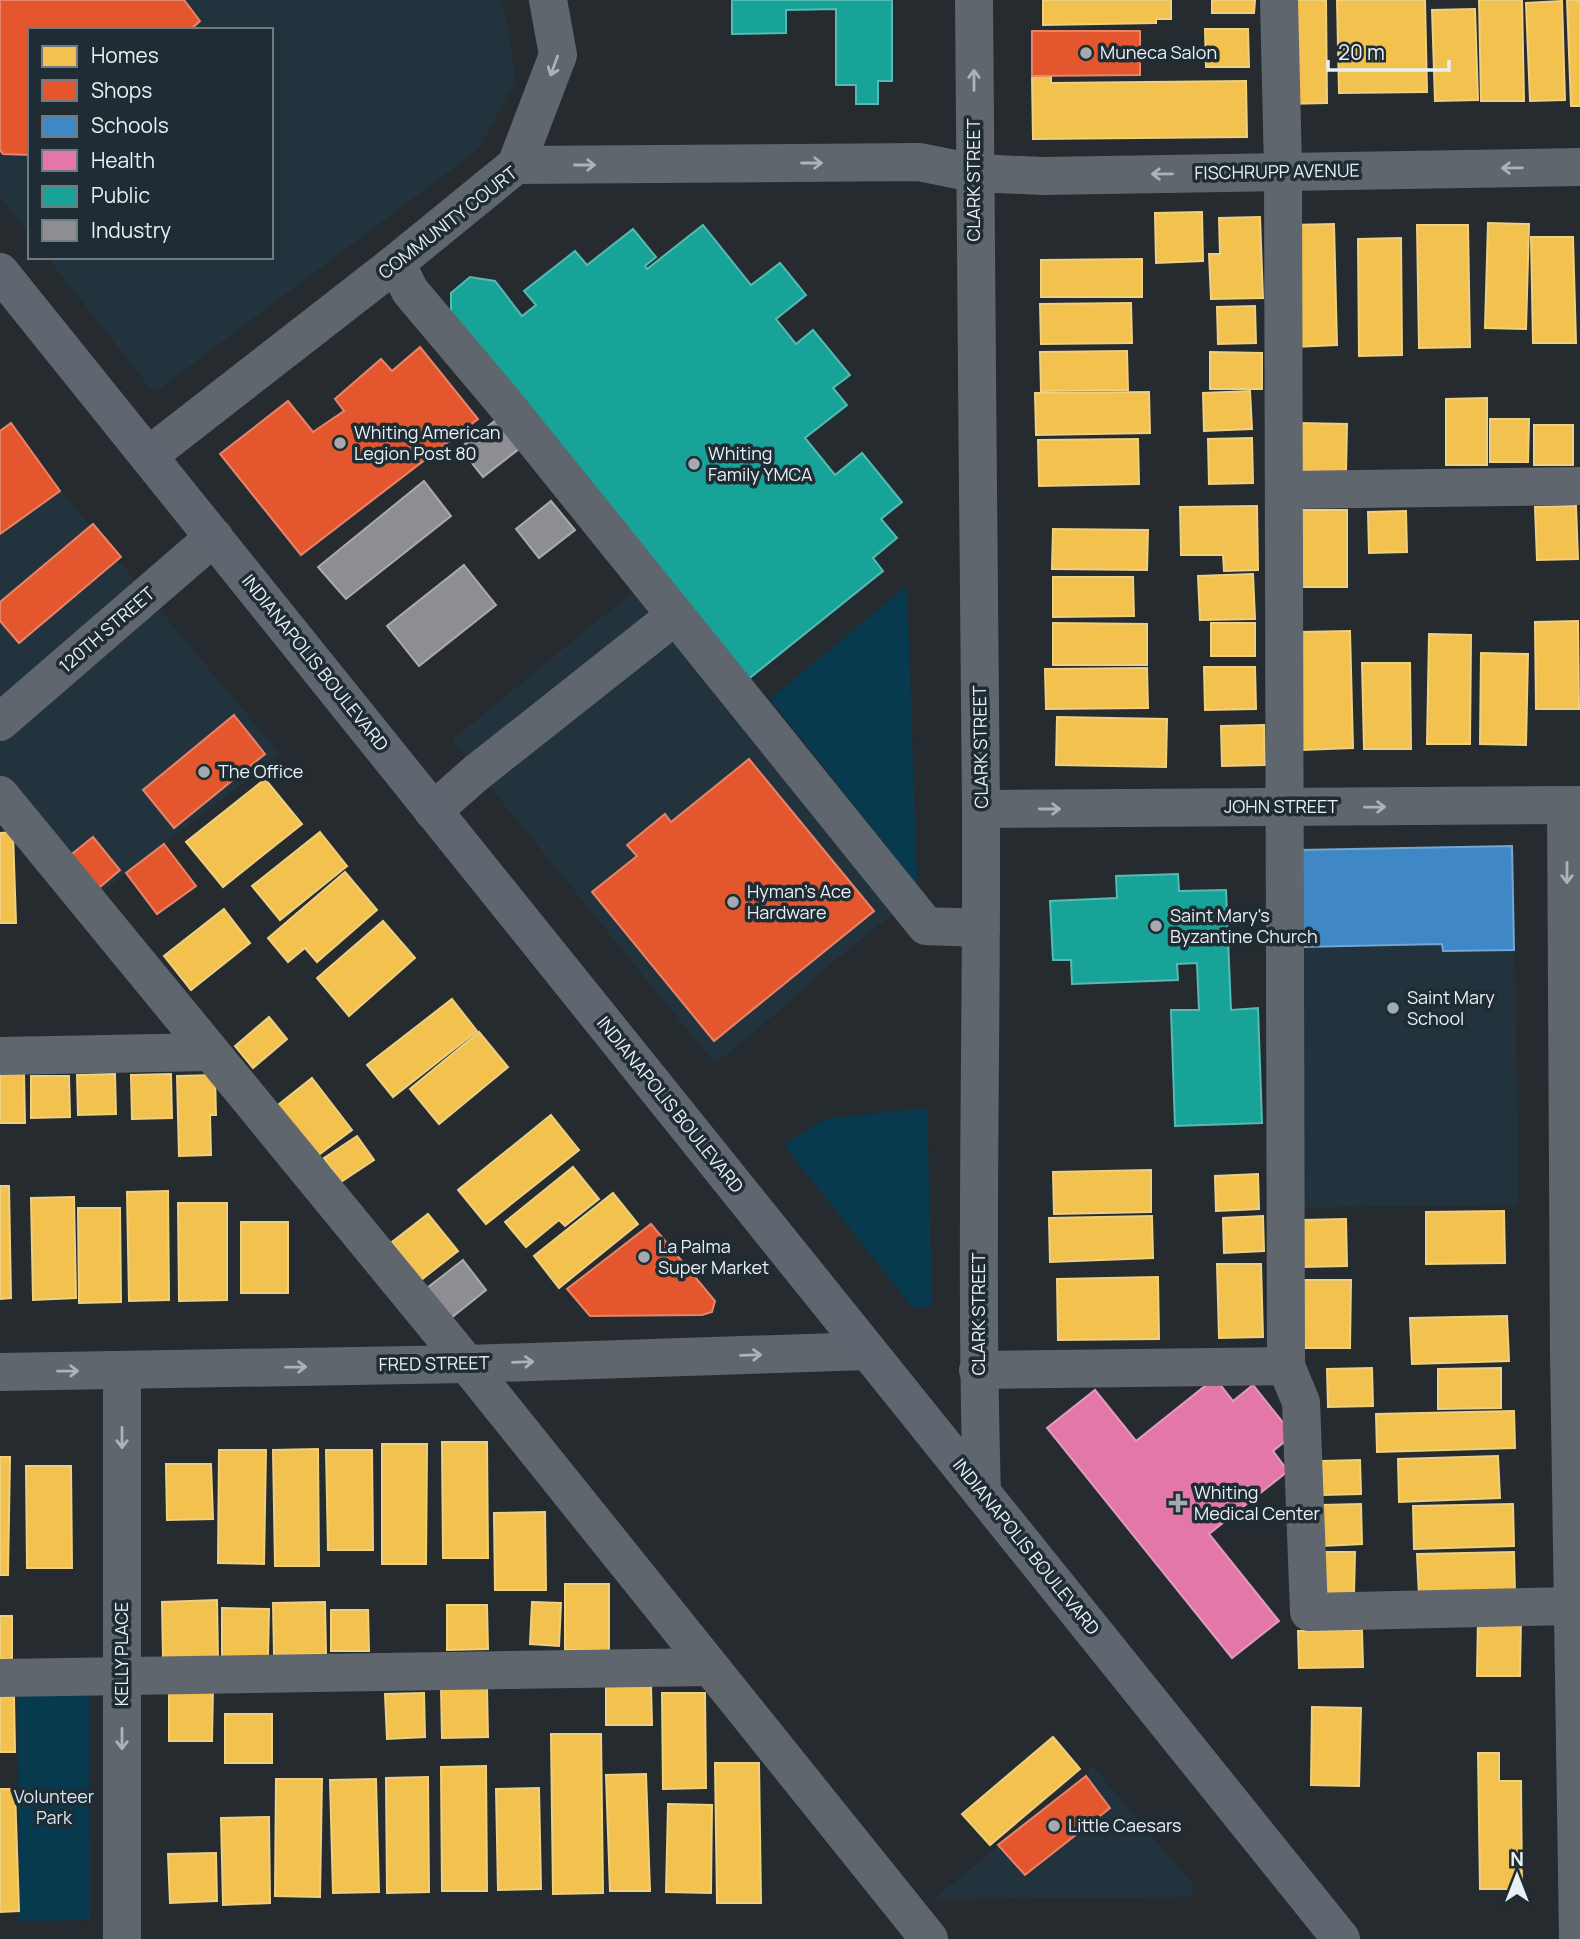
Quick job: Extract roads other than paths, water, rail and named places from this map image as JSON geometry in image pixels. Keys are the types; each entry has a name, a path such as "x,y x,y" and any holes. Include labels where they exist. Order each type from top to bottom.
{"main road":[{"name":"INDIANAPOLIS BOULEVARD","path":"0,272 1341,1939"}],"street":[{"path":"516,165 558,55 548,0"},
{"name":"CLARK STREET","path":"974,0 981,809 978,1370 982,1493"},
{"path":"1279,0 1285,490 1286,1366 1301,1402 1309,1612 1573,1606"},
{"name":"COMMUNITY COURT","path":"148,456 396,263 516,165 919,162 974,173"},
{"name":"FISCHRUPP AVENUE","path":"974,173 1043,176 1580,167"},
{"path":"396,263 410,291 502,400 926,926 981,928"},
{"path":"1285,490 1580,486"},
{"name":"120TH STREET","path":"0,722 214,537"},
{"path":"433,811 486,765 676,615"},
{"path":"0,795 467,1364 929,1939"},
{"path":"1573,805 1573,1606 1578,1939"},
{"name":"JOHN STREET","path":"981,809 1573,805"},
{"path":"0,1056 209,1052"},
{"name":"FRED STREET","path":"0,1372 467,1364 868,1351"},
{"path":"978,1370 1286,1366"},
{"name":"KELLY PLACE","path":"122,1370 122,1939"},
{"path":"0,1678 709,1667"}],"place":[{"name":"Muneca Salon","path":"1086,53"},
{"name":"Whiting American Legion Post 80","path":"340,443"},
{"name":"Whiting Family YMCA","path":"694,464"},
{"name":"The Office","path":"204,772"},
{"name":"Hyman's Ace Hardware","path":"733,902"},
{"name":"Saint Mary's Byzantine Church","path":"1156,926"},
{"name":"Saint Mary School","path":"1393,1008"},
{"name":"La Palma Super Market","path":"644,1257"},
{"name":"Whiting Medical Center","path":"1178,1503"},
{"name":"Little Caesars","path":"1054,1826"}],"park label":[{"name":"Volunteer Park","path":"54,1807"}]}
